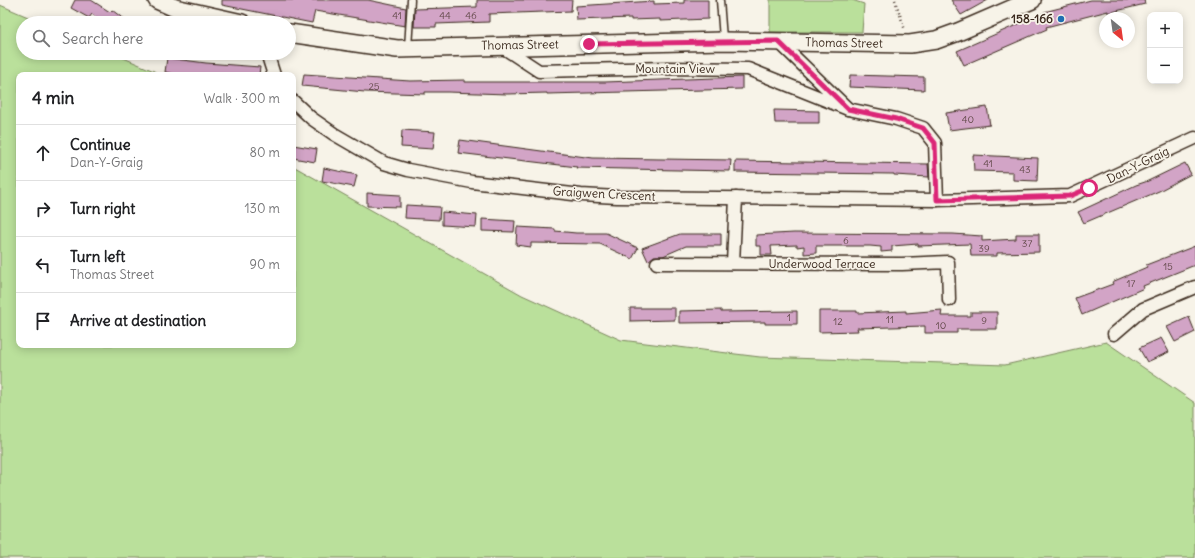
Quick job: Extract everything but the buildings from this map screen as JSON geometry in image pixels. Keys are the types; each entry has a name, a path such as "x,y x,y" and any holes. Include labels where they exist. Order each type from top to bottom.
{"main road":[{"path":"157,0 175,8 211,16"},
{"name":"Thomas Street","path":"296,34 363,45 408,48 723,41 910,44 936,40 1032,0"}],"street":[{"path":"778,41 848,109"},
{"name":"Mountain View","path":"501,46 539,71 667,68 748,69 848,109 896,119 923,128 935,143 937,200"},
{"path":"269,60 273,72"},
{"name":"Graigwen Crescent","path":"296,104 311,118 334,134 384,163 431,175 581,195 937,200"},
{"name":"Dan-Y-Graig","path":"937,200 1070,196 1194,140"},
{"path":"733,263 736,198"},
{"name":"Underwood Terrace","path":"657,263 902,264 948,262 949,300"},
{"path":"1114,334 1143,309 1195,287"}],"lane":[{"path":"408,48 411,0"},
{"path":"720,0 723,41"}],"path":[{"path":"895,0 910,44"}],"green space":[{"path":"770,0 852,0 864,4 862,32 770,32"},
{"path":"0,5 26,16 16,16 16,60 128,60 155,72 16,72 16,348 296,348 296,168 522,295 621,340 760,357 1005,365 1106,342 1195,403 1195,558 0,558"}],"place":[{"name":"158-166","path":"1061,19"}],"route":[{"path":"589,44 778,41 848,109 896,119 923,128 935,143 937,200 1052,198 1070,196 1089,188"}]}
